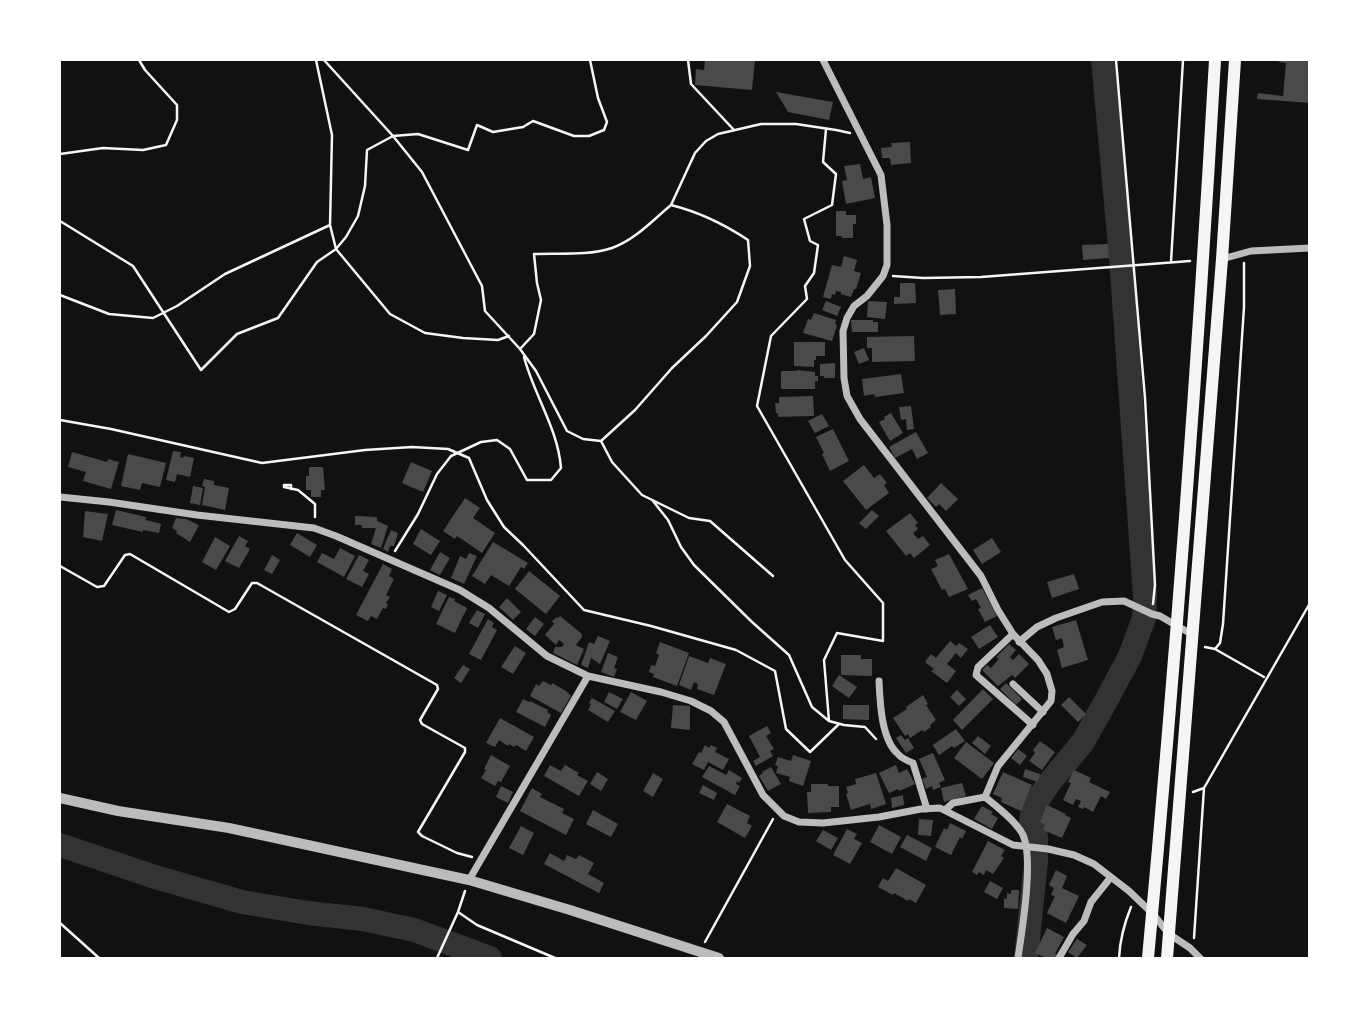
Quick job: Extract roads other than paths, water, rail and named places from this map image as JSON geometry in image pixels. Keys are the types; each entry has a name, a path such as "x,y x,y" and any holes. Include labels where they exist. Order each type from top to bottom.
{"main road":[{"path":"1148,958 1177,626 1204,259 1215,60"},
{"path":"1167,958 1194,636 1235,60"}],"street":[{"path":"823,60 881,175 887,225 887,265 883,276 867,296 854,306 847,318 843,355 847,396 860,419 981,576 1013,634 1034,655 1046,674 1052,691 1051,701 998,766 985,797"},
{"path":"1222,259 1244,253 1310,248"},
{"path":"60,497 314,528 336,536 460,590 489,608 547,656 587,676 681,698 711,711 724,722 763,795 784,816 799,822 823,823 940,808 1013,845 1074,855 1094,864 1135,897 1169,934 1200,958"},
{"path":"1019,642 1037,627 1056,618 1102,602 1124,601 1160,616 1194,636"},
{"path":"1013,634 978,667 976,675 1033,725"},
{"path":"468,880 587,676"},
{"path":"879,681 881,715 891,746 898,755 913,763 926,809"},
{"path":"1013,684 1043,712"},
{"path":"945,810 954,803 985,797"},
{"path":"985,797 1022,832 1028,847 1018,958"},
{"path":"60,798 118,811 229,828 468,880 719,958"},
{"path":"1059,958 1084,921 1091,902 1111,877"}],"waterway":[{"path":"1026,958 1036,861 1036,836 1031,822 1033,807 1083,742 1130,656 1144,618 1145,597 1121,258 1103,60"},
{"path":"60,845 155,877 242,902 363,919 414,930 490,958"}]}
